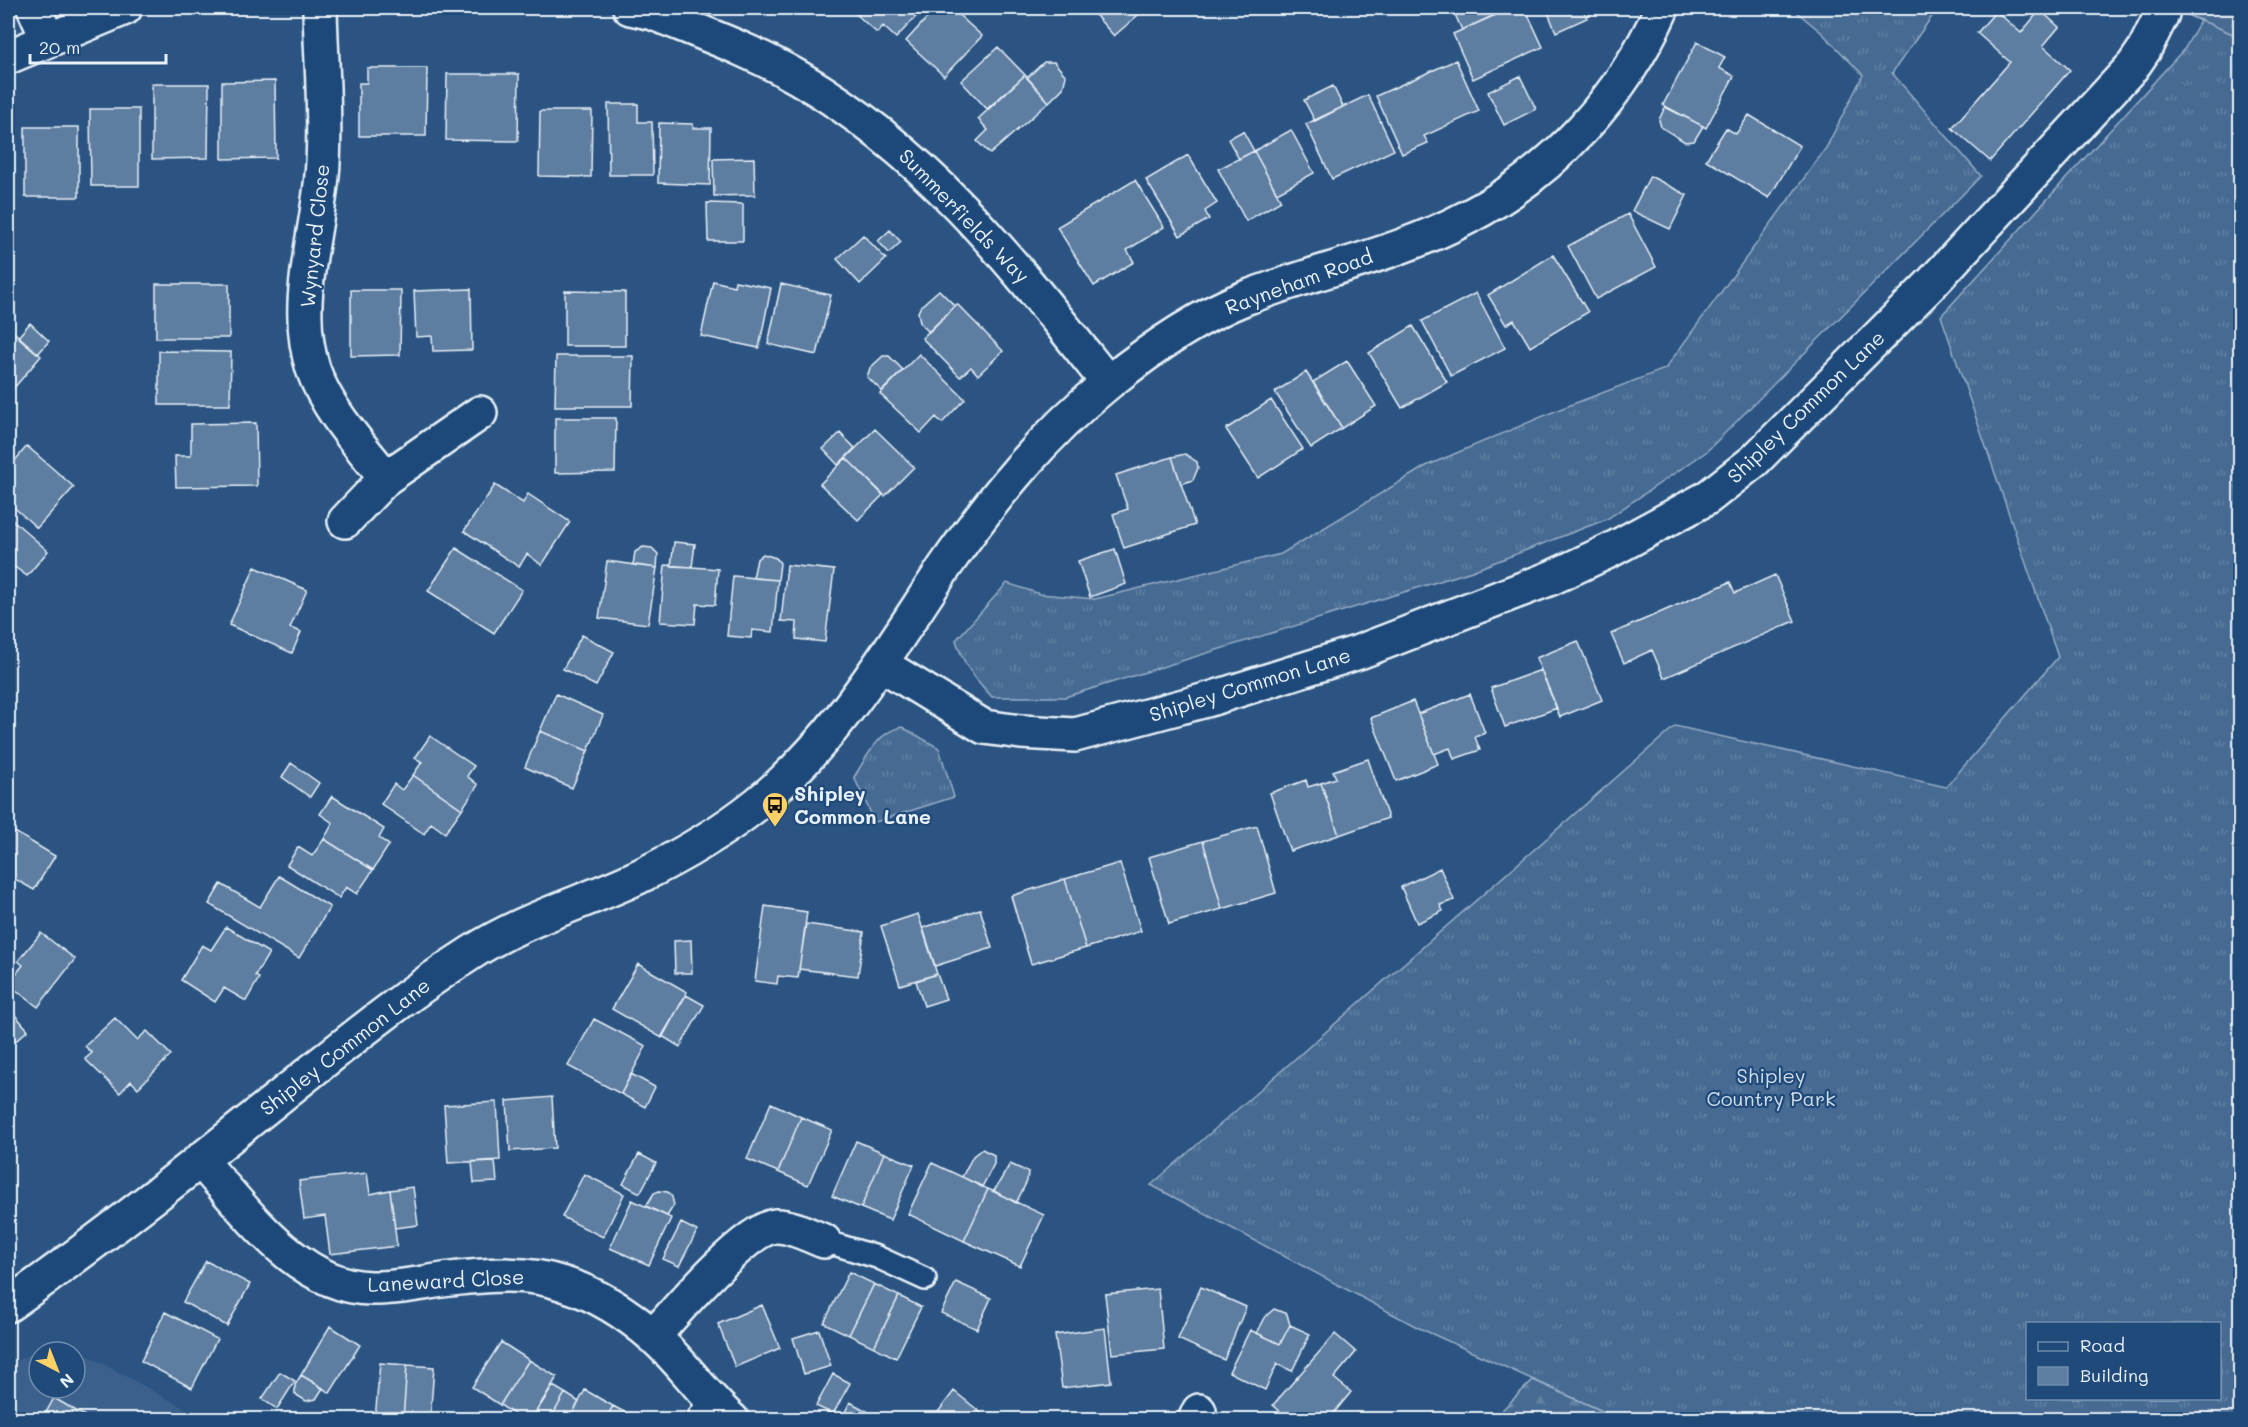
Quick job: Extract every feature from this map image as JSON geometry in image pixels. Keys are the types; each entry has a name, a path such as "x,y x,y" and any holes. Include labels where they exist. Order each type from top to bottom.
{"street":[{"path":"34,8 48,40"},
{"path":"8,57 125,8"},
{"name":"Wynyard Close","path":"320,8 324,160 305,294 306,331 313,368 324,392 340,419 386,478"},
{"name":"Rayneham Road","path":"882,664 945,567 1006,484 1032,453 1108,383 1189,327 1239,301 1467,219 1521,185 1587,124 1609,98 1651,33 1662,8"},
{"name":"Summerfields Way","path":"646,9 798,77 889,139 933,178 977,225 1108,383"},
{"name":"Shipley Common Lane","path":"8,1305 73,1259 408,995 477,949 547,913 638,877 681,854 758,804 811,753 882,664 984,727 1075,735 1210,699 1359,652 1551,578 1611,550 1707,498 1762,454 1930,285 2133,66 2144,50 2162,14"},
{"path":"345,521 386,478 480,413"},
{"name":"Laneward Close","path":"200,1160 289,1256 325,1277 344,1284 370,1288 486,1275 535,1276 563,1283 596,1296 653,1337 713,1413"},
{"path":"653,1337 691,1294 760,1232 775,1226 788,1228 824,1241"}],"lane":[{"path":"824,1241 877,1257 925,1279"}],"shaded area":[{"path":"87,1355 204,1419 8,1419 8,1365 27,1356 27,1400 87,1400"}],"green space":[{"path":"1792,8 1938,8 1892,73 1981,176 1706,452 1607,519 1472,571 1065,697 992,697 980,684 966,664 956,640 1007,583 1040,594 1095,599 1281,554 1426,466 1560,409 1665,369 1826,148 1863,75 1822,33"},
{"name":"Shipley Country Park","path":"2172,8 2240,8 2240,1419 1620,1419 1417,1327 1151,1185 1675,726 1946,787 2058,657 1941,316 2185,48 2200,21"},
{"path":"2172,8 2240,8 2240,37"},
{"path":"902,727 939,748 954,797 875,822 854,777 879,740 893,730"},
{"path":"1533,1380 1620,1419 1493,1419"}],"building":[{"path":"864,8 924,8 896,38 883,26 877,33 857,15"},
{"path":"936,8 951,8 982,36 944,76 906,41"},
{"path":"1089,8 1146,8 1114,36"},
{"path":"1465,8 1499,8 1501,12 1462,30 1454,12"},
{"path":"1511,8 1525,8 1543,47 1473,79 1453,34"},
{"path":"1546,8 1582,8 1587,18 1556,32"},
{"path":"2040,10 2059,27 2043,46 2070,70 1990,161 1952,128 2010,62 1977,33 1996,11 2021,33"},
{"path":"1697,42 1725,57 1719,68 1734,76 1706,128 1663,105"},
{"path":"998,47 1025,75 987,109 961,81"},
{"path":"1456,60 1479,111 1424,136 1428,143 1402,154 1376,96"},
{"path":"1044,62 1054,62 1066,76 1063,88 1049,102 1027,78"},
{"path":"367,68 427,68 426,136 359,136 359,83 367,83"},
{"path":"447,74 519,74 518,141 446,140"},
{"path":"1025,75 1049,102 990,154 977,141 988,130 978,119"},
{"path":"1520,76 1536,109 1504,125 1488,92"},
{"path":"275,81 276,158 222,159 222,82"},
{"path":"152,84 209,84 208,158 152,159"},
{"path":"1333,86 1343,107 1315,121 1304,100"},
{"path":"1368,95 1394,150 1332,179 1306,124"},
{"path":"608,104 638,104 638,122 652,122 653,175 609,175"},
{"path":"1665,107 1703,126 1694,141 1685,142 1661,127 1659,120"},
{"path":"90,109 139,109 139,186 91,186"},
{"path":"540,111 592,111 591,177 539,176"},
{"path":"1749,115 1800,146 1769,198 1706,160 1726,128 1736,134"},
{"path":"659,123 693,124 693,128 711,128 710,185 658,183"},
{"path":"25,127 79,127 79,197 25,197"},
{"path":"1291,130 1314,173 1277,193 1254,151"},
{"path":"1243,131 1254,151 1239,159 1228,139"},
{"path":"1254,151 1281,201 1246,221 1218,169"},
{"path":"1188,155 1217,203 1205,211 1209,219 1180,236 1146,180"},
{"path":"754,158 755,195 714,196 713,159"},
{"path":"1650,176 1687,195 1670,229 1632,211"},
{"path":"1135,180 1164,227 1127,250 1134,262 1094,286 1057,227"},
{"path":"707,203 743,204 743,241 708,241"},
{"path":"1628,214 1656,267 1596,299 1568,246"},
{"path":"890,230 901,242 889,253 878,241"},
{"path":"863,235 886,259 860,284 837,259"},
{"path":"1553,255 1588,312 1530,347 1514,320 1506,325 1488,295"},
{"path":"713,281 734,286 735,281 771,288 759,348 701,336"},
{"path":"156,284 229,284 229,338 156,338"},
{"path":"781,284 831,295 817,355 768,344"},
{"path":"471,289 472,350 433,351 432,336 416,337 414,291"},
{"path":"351,290 401,290 400,355 351,356"},
{"path":"939,290 955,306 929,332 920,323 918,312 921,306"},
{"path":"565,291 625,292 625,346 565,346"},
{"path":"1476,293 1505,348 1451,376 1422,321"},
{"path":"957,304 1003,351 978,375 971,367 960,377 922,338"},
{"path":"30,323 49,341 38,354 18,337"},
{"path":"1413,326 1447,382 1402,408 1369,353"},
{"path":"8,327 41,356 8,395"},
{"path":"159,351 231,352 230,405 159,405"},
{"path":"919,354 965,399 942,423 936,417 921,433 880,394"},
{"path":"556,356 633,356 632,406 555,406"},
{"path":"883,356 889,356 903,370 882,391 867,377 870,368"},
{"path":"1347,361 1376,406 1342,428 1313,382"},
{"path":"1306,372 1342,428 1311,448 1275,392"},
{"path":"1271,400 1303,449 1258,478 1226,429"},
{"path":"555,418 616,418 615,472 555,473"},
{"path":"256,423 257,486 176,487 175,456 191,456 191,424"},
{"path":"875,429 914,467 885,496 846,458"},
{"path":"840,433 855,448 838,465 823,449"},
{"path":"27,446 74,487 37,528 8,502 8,469"},
{"path":"1185,454 1197,462 1198,468 1193,480 1181,484 1172,457"},
{"path":"1172,457 1195,525 1124,548 1113,514 1128,509 1116,475"},
{"path":"846,458 883,495 858,520 820,484"},
{"path":"495,485 523,503 528,494 570,522 542,565 527,554 519,567 464,531"},
{"path":"8,516 48,551 27,576 8,562"},
{"path":"674,542 695,544 692,567 671,566"},
{"path":"643,547 652,548 658,554 657,568 633,565 635,552"},
{"path":"456,548 522,590 494,633 428,591"},
{"path":"1115,549 1126,584 1090,597 1078,561"},
{"path":"763,554 776,558 780,563 778,580 753,578 757,559"},
{"path":"607,561 657,568 648,624 599,618"},
{"path":"665,565 718,569 715,605 697,604 695,624 660,622"},
{"path":"787,565 834,570 825,642 796,639 797,622 781,621"},
{"path":"255,567 307,590 290,628 301,632 292,653 229,625"},
{"path":"1775,575 1795,621 1664,678 1652,650 1624,663 1611,634 1730,582 1735,593"},
{"path":"733,576 778,580 773,632 752,630 751,638 727,636"},
{"path":"582,635 614,652 596,686 563,669"},
{"path":"1578,641 1602,700 1560,717 1536,658"},
{"path":"1541,670 1557,708 1505,727 1491,688"},
{"path":"556,694 603,715 588,751 540,731"},
{"path":"1470,694 1485,733 1475,737 1480,750 1454,759 1450,748 1434,754 1418,714"},
{"path":"1413,701 1438,764 1396,781 1371,718"},
{"path":"540,731 588,751 572,788 525,767"},
{"path":"430,736 474,766 467,776 478,785 462,809 413,775 422,762 415,758"},
{"path":"1368,759 1388,818 1339,835 1321,783 1336,778 1333,771"},
{"path":"291,763 319,783 310,797 282,777"},
{"path":"413,775 462,809 445,833 431,823 424,834 381,804 394,784 402,790"},
{"path":"1306,780 1308,787 1321,783 1339,835 1290,851 1270,793"},
{"path":"332,796 384,829 379,838 389,845 373,870 324,839 333,823 320,814"},
{"path":"1257,826 1276,893 1222,909 1203,841"},
{"path":"8,828 55,856 34,890 10,876 8,881"},
{"path":"324,839 373,870 357,894 346,887 339,898 287,865 298,847 312,856"},
{"path":"1203,841 1222,909 1169,924 1149,857"},
{"path":"1120,863 1141,931 1086,948 1065,879"},
{"path":"1440,868 1454,900 1440,905 1443,911 1417,923 1401,887"},
{"path":"279,876 330,907 299,958 209,904 221,884 260,907"},
{"path":"1065,879 1086,948 1031,964 1011,896"},
{"path":"765,906 807,912 798,978 778,976 777,984 755,981"},
{"path":"980,909 992,948 935,966 923,928"},
{"path":"918,914 937,974 900,985 881,926"},
{"path":"806,924 864,932 858,976 799,969"},
{"path":"226,927 269,953 255,976 259,978 246,1001 224,988 215,1002 181,980 202,945 211,950"},
{"path":"41,933 75,959 38,1007 8,984 23,965 18,961"},
{"path":"691,940 692,973 675,973 674,941"},
{"path":"638,964 687,992 662,1038 612,1009"},
{"path":"937,974 946,999 924,1006 916,981"},
{"path":"686,995 704,1005 680,1047 662,1036"},
{"path":"8,1007 28,1030 8,1048"},
{"path":"115,1018 137,1040 147,1031 171,1055 138,1088 131,1081 120,1093 85,1059 92,1053 85,1046"},
{"path":"594,1019 646,1046 621,1094 568,1066"},
{"path":"631,1074 655,1087 645,1107 621,1094"},
{"path":"552,1097 555,1148 510,1151 507,1101"},
{"path":"497,1102 500,1160 448,1163 444,1105"},
{"path":"771,1103 801,1117 778,1172 747,1159"},
{"path":"801,1117 832,1130 808,1185 778,1172"},
{"path":"856,1141 884,1153 861,1208 832,1196"},
{"path":"982,1149 994,1155 994,1164 982,1187 962,1177 973,1156"},
{"path":"884,1153 914,1165 890,1220 861,1208"},
{"path":"639,1154 656,1163 640,1193 623,1184"},
{"path":"495,1161 497,1182 474,1183 472,1162"},
{"path":"932,1163 988,1189 964,1241 908,1214"},
{"path":"1010,1164 1028,1172 1027,1181 1016,1203 994,1191"},
{"path":"367,1173 370,1194 390,1190 397,1246 330,1254 325,1216 304,1219 299,1181"},
{"path":"584,1174 624,1194 603,1237 562,1217"},
{"path":"413,1187 418,1225 395,1228 390,1190"},
{"path":"988,1189 1044,1215 1020,1266 964,1241"},
{"path":"668,1192 672,1197 674,1205 667,1216 646,1206 654,1193"},
{"path":"632,1200 671,1218 649,1265 610,1248"},
{"path":"681,1223 697,1231 679,1266 663,1259"},
{"path":"206,1261 250,1284 227,1326 183,1302"},
{"path":"849,1272 874,1284 849,1335 824,1323"},
{"path":"956,1282 991,1298 977,1329 941,1313"},
{"path":"874,1284 899,1296 874,1347 849,1335"},
{"path":"1201,1287 1246,1307 1224,1360 1178,1339"},
{"path":"1158,1289 1164,1349 1112,1354 1105,1294"},
{"path":"899,1296 921,1307 896,1358 874,1347"},
{"path":"762,1305 780,1348 735,1367 718,1324"},
{"path":"1274,1309 1287,1314 1290,1325 1280,1344 1257,1333 1266,1316"},
{"path":"165,1312 217,1339 192,1388 141,1361"},
{"path":"1290,1325 1310,1334 1292,1371 1277,1364 1265,1390 1229,1372 1250,1330 1280,1344"},
{"path":"330,1326 360,1345 330,1393 301,1375"},
{"path":"1105,1328 1111,1382 1062,1388 1055,1335"},
{"path":"819,1330 831,1366 804,1374 793,1338"},
{"path":"1335,1334 1356,1352 1334,1378 1351,1392 1328,1420 1290,1420 1273,1405"},
{"path":"501,1342 529,1360 500,1405 472,1387"},
{"path":"529,1360 557,1377 531,1420 523,1420 500,1405"},
{"path":"380,1363 407,1365 403,1420 375,1420"},
{"path":"407,1365 434,1367 430,1420 403,1420"},
{"path":"280,1372 295,1381 277,1409 262,1399"},
{"path":"833,1374 850,1383 833,1414 816,1406"},
{"path":"301,1375 323,1388 316,1399 306,1401 295,1394 295,1385"},
{"path":"553,1386 565,1393 550,1420 531,1420"},
{"path":"585,1390 613,1406 605,1420 569,1420"},
{"path":"954,1391 990,1420 932,1420"},
{"path":"565,1393 579,1402 569,1420 550,1420"},
{"path":"53,1400 57,1400 92,1420 42,1420"},
{"path":"850,1402 883,1420 841,1420"},
{"path":"613,1406 639,1420 605,1420"}],"place":[{"name":"Shipley Common Lane","path":"775,828"}]}
